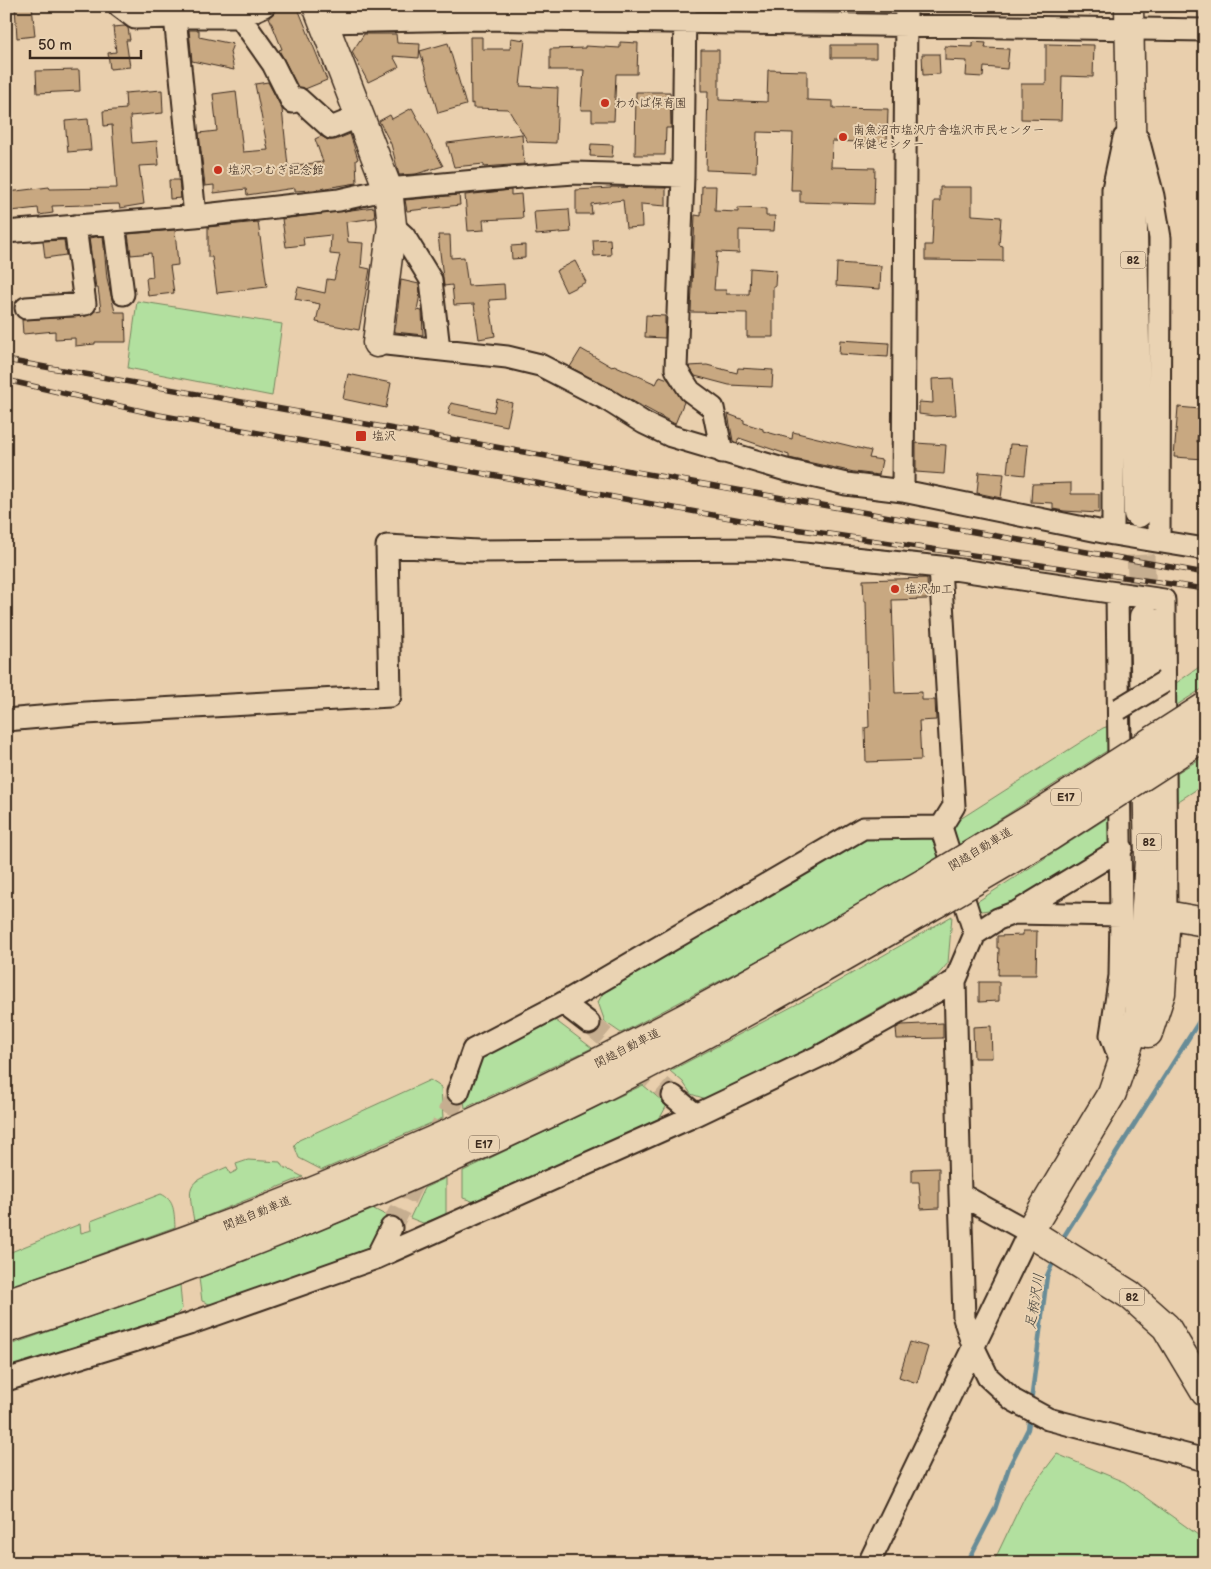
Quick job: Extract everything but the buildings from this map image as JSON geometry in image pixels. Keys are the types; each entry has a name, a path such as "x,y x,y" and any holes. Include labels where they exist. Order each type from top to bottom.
{"main road":[{"path":"321,14 388,189 392,225 377,343"},
{"name":"82","path":"1129,18 1138,513"},
{"name":"82","path":"1144,617 1149,860 1139,1014 1112,1093 1029,1232 1130,1295 1166,1327 1205,1392"},
{"name":"関越自動車道","path":"6,1329 234,1249 478,1147 585,1096 696,1039 931,893 1037,815 1205,707"},
{"name":"関越自動車道","path":"6,1303 230,1225 350,1176 578,1072 931,893 1049,837 1205,736"},
{"path":"1122,1065 1147,1035 1161,992 1166,915 1205,922"}],"street":[{"path":"118,6 135,18 240,17 264,6"},
{"path":"321,14 476,13 1129,18 1205,30"},
{"path":"685,15 683,176 676,368 690,391 712,408 722,452"},
{"path":"903,491 907,16"},
{"path":"175,17 194,216"},
{"path":"240,17 273,64 292,102 298,99 331,128 360,116"},
{"path":"1113,534 1113,190 1130,112"},
{"path":"1130,112 1153,196 1160,238 1159,541"},
{"path":"6,232 194,216 339,200 388,189 574,174 683,176"},
{"path":"114,222 123,294"},
{"path":"392,225 404,236 431,280 439,349"},
{"path":"26,308 84,304 75,226"},
{"path":"377,343 507,356 540,365 606,399 644,423 671,436 722,452 846,484 903,491 1113,534 1205,549"},
{"path":"6,720 86,713 390,696 387,546 478,551 766,549 940,567 1164,600 1166,915"},
{"path":"940,567 954,806 941,827 976,934"},
{"path":"1117,593 1122,848 1120,976 1111,1035 1122,1065"},
{"path":"1119,709 1164,682"},
{"path":"458,1092 473,1050 563,1003 863,828 941,827"},
{"path":"1122,848 1014,913 998,919 976,934 955,981 964,1318 973,1346 988,1377 1012,1400 1048,1419 1205,1460"},
{"path":"1014,913 1121,914"},
{"path":"6,1380 189,1324 376,1258 696,1115 824,1054 955,981"},
{"path":"563,1003 589,1023"},
{"path":"674,1096 696,1115"},
{"path":"869,1563 1029,1232 960,1194"},
{"path":"376,1258 391,1228"}],"green space":[{"path":"137,301 282,324 272,396 128,368"},
{"path":"1205,663 1205,687 1169,710 1169,688"},
{"path":"1115,724 1116,745 953,849 951,839 957,821 1103,728"},
{"path":"1205,756 1205,784 1177,802 1171,803 1170,777"},
{"path":"1118,811 1119,838 1011,907 981,911 972,905"},
{"path":"901,833 922,838 932,835 940,857 807,935 621,1033 605,1022 598,1002 605,990 752,906 868,835"},
{"path":"952,916 948,963 937,976 774,1068 706,1099 691,1094 683,1082 670,1071 816,994"},
{"path":"555,1020 592,1048 465,1108 463,1092 483,1055"},
{"path":"430,1080 441,1087 443,1118 322,1170 299,1158 294,1145 299,1140"},
{"path":"643,1085 667,1105 660,1118 481,1204 463,1198 463,1171"},
{"path":"248,1160 280,1162 282,1166 303,1177 194,1221 190,1197 193,1184 227,1167 230,1174 238,1170 236,1164"},
{"path":"446,1178 446,1215 423,1223 410,1218 424,1188"},
{"path":"161,1194 171,1203 175,1227 6,1288 6,1254 80,1224 81,1233 92,1230 91,1221"},
{"path":"374,1209 389,1217 372,1247 212,1305 202,1301 199,1278"},
{"path":"180,1285 182,1309 171,1320 16,1367 9,1364 7,1346"},
{"path":"1057,1454 1124,1482 1205,1540 1205,1563 993,1563 1025,1496"}],"waterway":[{"name":"足柄沢川","path":"1061,1241 1205,1012"},
{"name":"足柄沢川","path":"1031,1402 1047,1276 1055,1258"},
{"name":"足柄沢川","path":"967,1563 995,1509 1009,1467 1028,1429 1030,1415"}],"tunnel":[{"path":"1138,513 1144,617"},
{"path":"589,1023 673,1096"},
{"path":"391,1228 458,1092"}],"railway":[{"path":"6,360 1205,573"},
{"path":"6,380 159,415 774,526 1205,589"}],"place":[{"name":"わかば保育園","path":"605,103"},
{"name":"南魚沼市塩沢庁舎塩沢市民センター 保健センター","path":"843,137"},
{"name":"塩沢つむぎ記念館","path":"218,170"},
{"name":"塩沢","path":"361,436"},
{"name":"塩沢加工","path":"895,589"}]}
